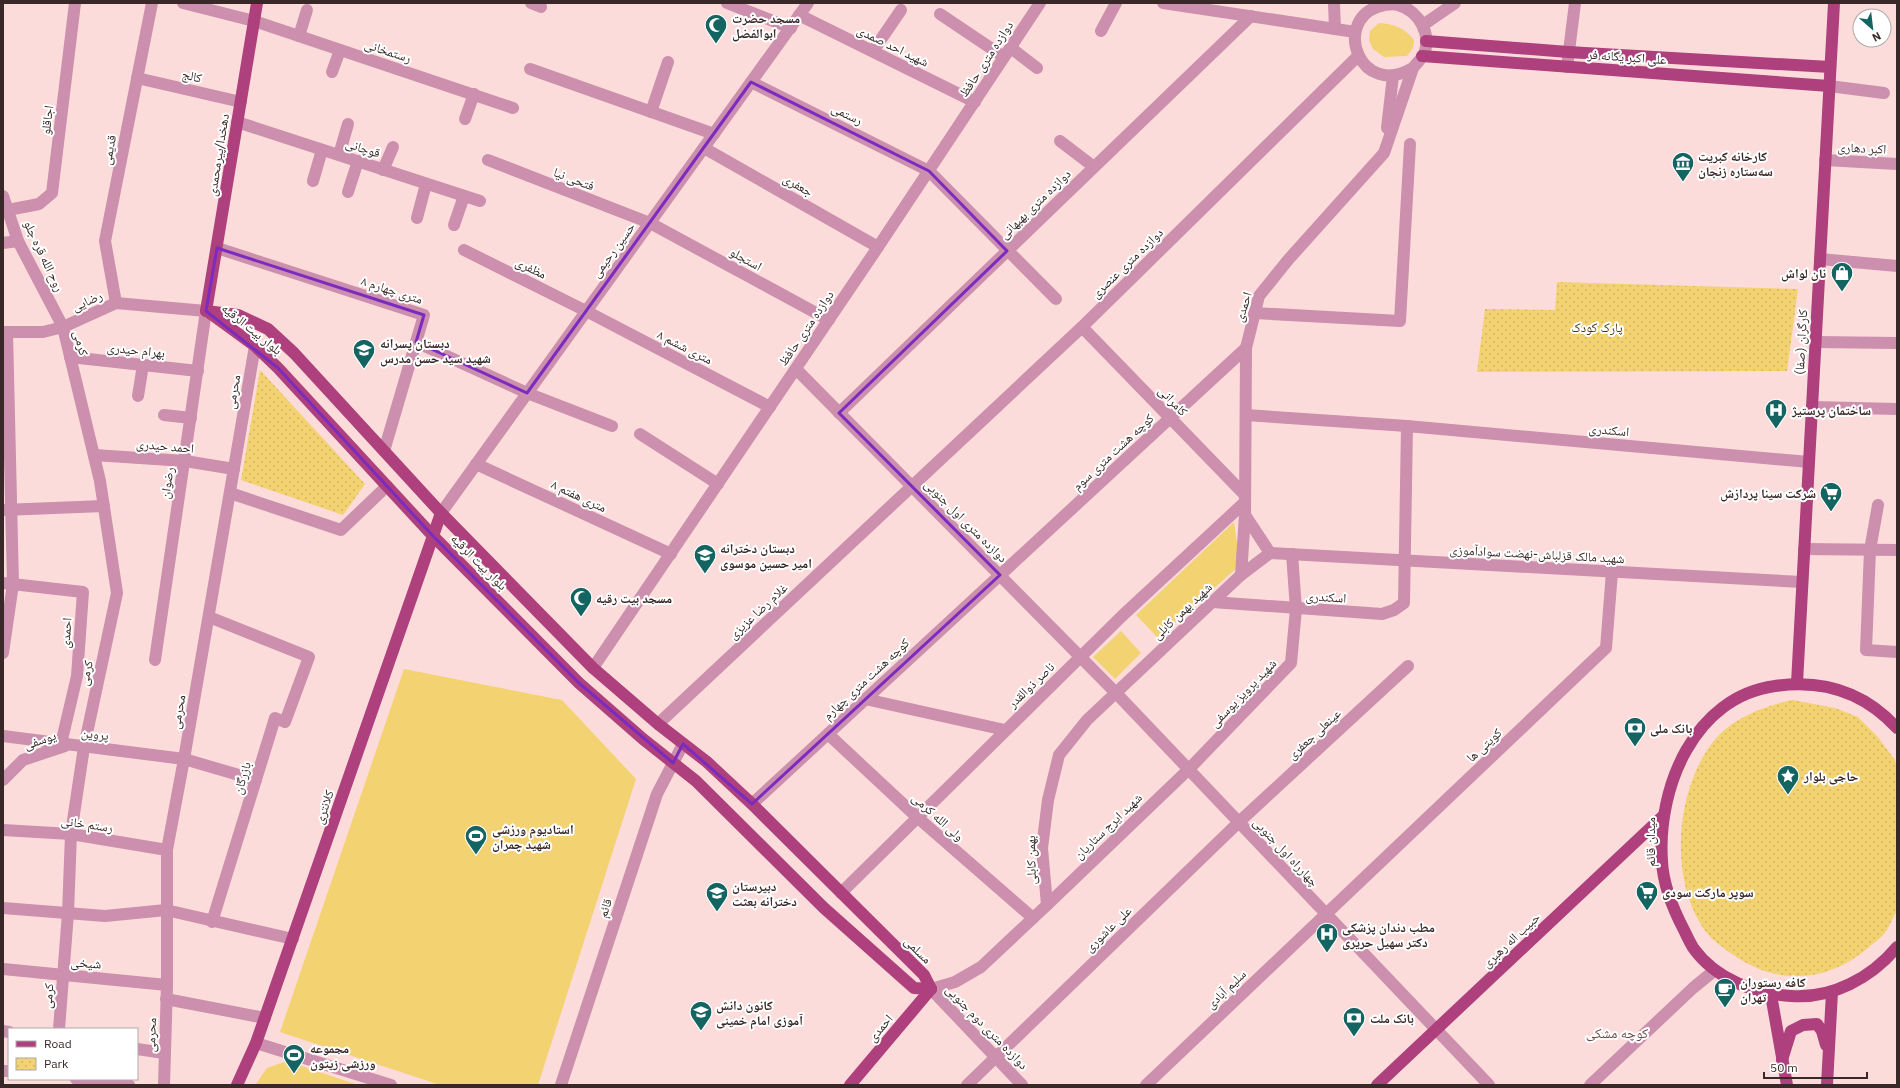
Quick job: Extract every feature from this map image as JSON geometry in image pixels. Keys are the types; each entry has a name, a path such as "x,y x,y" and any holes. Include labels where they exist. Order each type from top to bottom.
{"main road":[{"name":"دهخدا/پیرمحمدی","path":"206,310 257,3"},
{"name":"کارگران (صفا)","path":"1797,683 1834,3"},
{"name":"علی اکبر یگانه فر","path":"1426,41 1568,52 1830,66"},
{"name":"علی اکبر یگانه فر","path":"1422,56 1829,86"},
{"name":"بلوار بیت الرقیه","path":"206,310 255,346 278,368 433,536 578,683 643,739 673,762"},
{"name":"بلوار بیت الرقیه","path":"206,310 238,315 268,329 294,353 441,513 593,668 683,744"},
{"name":"کلانتری","path":"237,1085 256,1043 265,1018 441,513"},
{"name":"میدان قائم","path":"1897,728 1885,715 1858,697 1829,686 1797,683 1765,687 1736,699 1710,718 1689,742 1675,771 1663,816 1662,862 1672,907 1694,949 1715,970 1742,985 1771,995 1801,997 1832,992 1860,980 1884,962 1897,947"},
{"name":"مسلمی","path":"683,744 707,762 752,804 924,975 931,989"},
{"path":"673,762 696,781 824,908 914,988 931,989"},
{"name":"حبیب اله رهبری","path":"1378,1085 1663,816"},
{"name":"احمدی","path":"850,1085 931,989"},
{"path":"1827,1085 1832,992"},
{"path":"1771,995 1787,1085"},
{"path":"1782,1060 1791,1031 1804,1025 1817,1024 1822,1031 1828,1056"}],"street":[{"name":"اجاقلو","path":"8,210 39,204 52,193 75,3"},
{"name":"قدیمی","path":"116,303 105,241 152,3"},
{"name":"رستمخانی","path":"183,3 254,21 514,108"},
{"name":"حسین رحیمی","path":"441,513 808,3"},
{"name":"دوازده متری حافظ","path":"593,668 829,320 1040,3"},
{"path":"1101,31 1116,3"},
{"path":"1163,3 1355,32"},
{"path":"1334,3 1335,29"},
{"path":"1423,25 1455,3"},
{"path":"1567,67 1575,3"},
{"path":"734,4 790,28"},
{"path":"1397,5 1408,9 1417,16 1423,25 1426,41 1422,56 1413,68 1404,73 1394,76 1383,75 1364,65 1358,56 1355,44 1355,32 1369,6 1397,5"},
{"path":"299,36 307,10"},
{"path":"873,51 901,10"},
{"path":"940,14 1037,68"},
{"name":"شهید احد صمدی","path":"800,15 975,102"},
{"name":"دوازده متری بهبهانی","path":"839,413 1251,16"},
{"path":"332,72 340,50"},
{"name":"دوازده متری عنصری","path":"912,486 1082,327 1358,56"},
{"path":"651,112 668,62"},
{"name":"احمدی","path":"1242,575 1246,515 1246,348 1259,296 1283,266 1384,153 1413,68"},
{"path":"530,70 714,134"},
{"path":"1384,153 1394,76"},
{"name":"کالج","path":"137,78 241,102"},
{"name":"رستمی","path":"751,82 929,171"},
{"path":"1829,86 1884,93"},
{"path":"465,119 474,94"},
{"name":"قوچانی","path":"237,122 480,201"},
{"path":"339,155 348,124"},
{"path":"1060,141 1094,167"},
{"path":"1254,313 1400,321 1410,144"},
{"path":"383,170 393,147"},
{"name":"جعفری","path":"704,148 878,247"},
{"path":"313,181 322,150"},
{"name":"فتحی نیا","path":"488,160 650,223"},
{"name":"اکبر دهاری","path":"1825,160 1897,164"},
{"path":"348,192 358,162"},
{"path":"929,171 1056,299"},
{"path":"417,218 426,184"},
{"name":"روح الله قره جلو","path":"3,196 18,241 63,327"},
{"path":"454,225 464,196"},
{"name":"استجلو","path":"650,223 829,320"},
{"path":"3,243 18,241"},
{"name":"۸ متری چهارم","path":"217,248 424,315 384,451"},
{"name":"مظفری","path":"464,250 586,311"},
{"path":"1820,259 1897,266"},
{"name":"رضایی","path":"5,332 42,332 63,327 116,303 206,310"},
{"name":"رضوان","path":"155,660 206,310"},
{"name":"۸ متری ششم","path":"586,311 770,407"},
{"name":"کرمی","path":"59,1028 68,913 71,834 84,747 117,593 104,506 94,455 63,327"},
{"name":"کامرانی","path":"1082,327 1171,418 1245,498"},
{"path":"3,653 8,583 5,332"},
{"path":"416,342 527,393 612,426"},
{"path":"1815,342 1897,342"},
{"name":"محرمی","path":"164,1085 167,985 167,850 209,617 255,346"},
{"name":"کوچه هشت متری سوم","path":"1000,576 1246,348"},
{"name":"بهرام حیدری","path":"70,357 198,371"},
{"path":"138,396 143,365"},
{"name":"دوازده متری اول جنوبی","path":"796,369 1116,693"},
{"path":"1812,407 1897,410"},
{"name":"اسکندری","path":"1246,414 1407,426 1809,462"},
{"path":"164,415 191,418"},
{"name":"اسکندری","path":"1212,602 1382,614 1394,610 1404,603 1406,560 1407,426"},
{"path":"640,434 718,484"},
{"name":"احمد حیدری","path":"94,455 185,461 234,469"},
{"name":"۸ متری هفتم","path":"476,464 671,554"},
{"path":"230,492 341,530 387,486"},
{"name":"غلام رضا عزیزی","path":"658,724 912,486"},
{"name":"ناصر ذوالقدر","path":"842,893 1080,657 1245,498"},
{"path":"1878,505 1870,550 1866,650 1897,652"},
{"path":"7,510 104,506"},
{"path":"1246,515 1270,553"},
{"path":"1804,549 1897,550"},
{"name":"شهید مالک قزلباش-نهضت سوادآموزی","path":"1270,553 1802,582"},
{"name":"شهید بهمن کابلی","path":"1116,693 1212,602 1242,575 1270,553"},
{"name":"شهید پرویز یوسفی","path":"1188,769 1291,663 1296,609 1292,554"},
{"name":"کویتی ها","path":"1326,914 1606,648 1612,572"},
{"name":"کوچه هشت متری چهارم","path":"752,804 1000,576"},
{"name":"احمدی","path":"8,583 83,592 78,676 65,745"},
{"name":"بازرگان","path":"209,617 309,657 285,722 275,718 212,922"},
{"name":"عینعلی جعفری","path":"1239,822 1408,666"},
{"name":"چهارراه اول جنوبی","path":"1116,693 1488,1085"},
{"name":"بهمن کابلی","path":"1047,905 1042,848 1048,800 1060,755 1087,720 1116,693"},
{"path":"865,699 1006,730"},
{"name":"ولی الله کرمی","path":"828,734 917,817 1033,918"},
{"name":"پروین","path":"3,736 184,759 256,780"},
{"name":"قائم","path":"561,1085 657,794 683,744"},
{"name":"یوسفی","path":"3,780 23,760 65,745"},
{"name":"شهید ایرج ستاریان","path":"1047,905 1188,769"},
{"name":"علی عاشوری","path":"967,1085 1239,822"},
{"name":"رستم خانی","path":"3,830 71,834 167,850"},
{"path":"931,989 955,982 980,967 1047,905"},
{"path":"3,908 105,916 166,910 212,922 292,939"},
{"name":"سلیم آبادی","path":"1146,1085 1326,914"},
{"name":"شیخی","path":"3,969 167,985"},
{"path":"1590,1085 1693,988 1715,970"},
{"name":"دوازده متری دوم جنوبی","path":"931,989 1022,1085"},
{"path":"166,999 265,1018"},
{"path":"256,1043 391,1085"},
{"path":"138,1049 164,1053"},
{"path":"85,1080 129,1085"}],"highlighted area":[{"path":"751,82 929,171 1007,251 839,413 1000,575 752,804 683,744 673,763 579,683 433,536 278,368 206,311 217,248 424,315 416,342 527,393"}],"green space":[{"path":"1379,23 1399,27 1407,32 1414,40 1413,48 1407,56 1384,57 1373,49 1369,40 1370,31"},
{"name":"پارک کودک","path":"1557,282 1798,289 1787,371 1477,372 1485,309 1555,310"},
{"path":"260,370 365,484 343,515 241,480"},
{"path":"1234,522 1240,565 1158,638 1136,615"},
{"path":"1121,631 1141,653 1115,679 1093,657"},
{"name":"استادیوم ورزشی شهید چمران","path":"404,669 562,700 636,779 538,1085 440,1085 280,1032"},
{"path":"1792,700 1835,708 1858,717 1877,736 1895,760 1897,767 1896,912 1882,936 1852,960 1819,974 1802,976 1784,975 1766,971 1749,964 1727,951 1710,936 1700,923 1690,902 1684,878 1681,852 1682,826 1686,800 1694,776 1705,754 1719,735 1735,722 1772,705"},
{"name":"مجموعه ورزشی زیتون","path":"287,1061 358,1085 255,1085 267,1068"}],"place":[{"name":"مسجد حضرت ابوالفضل","path":"716,44"},
{"name":"کارخانه کبریت سه‌ستاره زنجان","path":"1683,182"},
{"name":"نان لواش","path":"1842,292"},
{"name":"دبستان پسرانه شهید سید حسن مدرس","path":"364,370"},
{"name":"ساختمان پرستیژ","path":"1776,430"},
{"name":"شرکت سینا پردازش","path":"1831,512"},
{"name":"دبستان دخترانه امیر حسین موسوی","path":"705,574"},
{"name":"مسجد بیت رقیه","path":"581,618"},
{"name":"بانک ملی","path":"1635,748"},
{"name":"حاجی بلوار","path":"1788,796"},
{"name":"استادیوم ورزشی شهید چمران","path":"476,856"},
{"name":"دبیرستان دخترانه بعثت","path":"717,912"},
{"name":"سوپر مارکت سودی","path":"1647,912"},
{"name":"مطب دندان پزشکی دکتر سهیل حریری","path":"1327,954"},
{"name":"کافه رستوران تهران","path":"1725,1008"},
{"name":"کانون دانش آموزی امام خمینی","path":"701,1032"},
{"name":"بانک ملت","path":"1354,1038"},
{"name":"مجموعه ورزشی زیتون","path":"294,1074"}],"district":[{"name":"کوچه مشکی","path":"1617,1033"}]}
